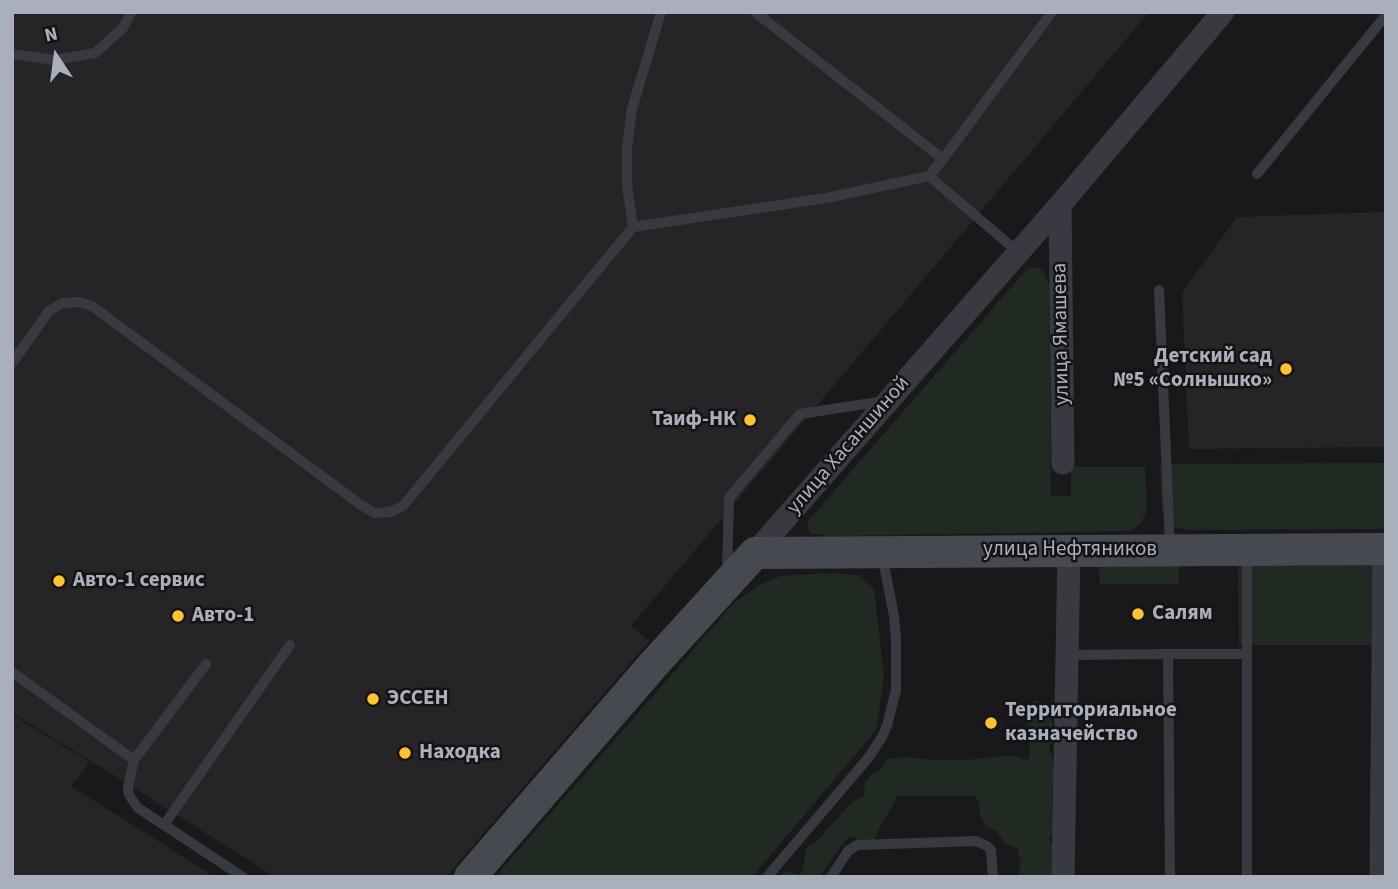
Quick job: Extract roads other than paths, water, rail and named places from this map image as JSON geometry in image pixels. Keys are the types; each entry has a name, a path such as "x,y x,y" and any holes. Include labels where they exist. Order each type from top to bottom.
{"street":[{"name":"улица Хасаншиной","path":"470,877 1060,205 1223,12"},
{"name":"улица Ямашева","path":"1060,205 1063,463"},
{"name":"улица Нефтяников","path":"755,553 1385,549"},
{"path":"1381,877 1385,549"},
{"path":"1063,877 1069,550"}],"lane":[{"path":"12,54 54,60 95,53 123,29 131,12"},
{"path":"633,227 627,185 627,148 632,109 661,12"},
{"path":"755,12 943,159"},
{"path":"12,363 48,311 63,303 79,302 92,306 361,505 375,513 390,512 403,506 633,227 826,198 929,176 1052,12"},
{"path":"1257,174 1386,15"},
{"path":"929,176 1018,252"},
{"path":"1159,290 1170,550"},
{"path":"727,583 729,498 800,414 889,401"},
{"path":"1247,549 1247,877"},
{"path":"767,877 869,757 887,726 896,690 896,638 882,551"},
{"path":"164,825 290,645"},
{"path":"1167,654 1170,877"},
{"path":"1067,655 1246,654"},
{"path":"206,664 134,760 128,787 129,795 138,808 243,877"},
{"path":"12,672 134,760"},
{"path":"831,877 848,851 857,845 976,841 990,850 993,877"}],"place":[{"name":"Детский сад №5 «Солнышко»","path":"1286,369"},
{"name":"Таиф-НК","path":"750,420"},
{"name":"Авто-1 сервис","path":"59,581"},
{"name":"Салям","path":"1138,614"},
{"name":"Авто-1","path":"178,616"},
{"name":"ЭССЕН","path":"373,699"},
{"name":"Территориальное казначейство","path":"991,723"},
{"name":"Находка","path":"405,753"}]}
